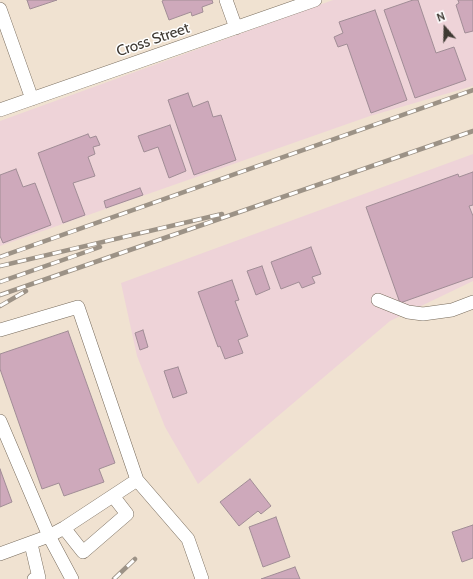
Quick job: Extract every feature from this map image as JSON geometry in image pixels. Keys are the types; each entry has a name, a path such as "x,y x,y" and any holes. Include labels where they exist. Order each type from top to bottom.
{"street":[{"path":"226,0 236,28"},
{"name":"Cross Street","path":"0,110 311,1"},
{"path":"0,9 32,99"},
{"path":"378,300 408,312 423,314 452,310 473,302"},
{"path":"0,330 78,307 137,480 188,539 202,579"},
{"path":"0,421 50,536 72,579"},
{"path":"0,554 50,536 137,480"},
{"path":"64,528 83,552 127,514 113,496"},
{"path":"30,544 39,578 34,579"}],"shaded area":[{"path":"333,0 473,0 473,86 370,116 0,246 0,121"},
{"path":"473,154 473,281 390,321 198,484 165,427 137,356 121,283"}],"building":[{"path":"27,0 57,0 30,9"},
{"path":"212,0 213,3 202,7 203,12 192,16 191,12 169,20 162,1"},
{"path":"413,0 418,0 436,53 454,47 466,80 415,98 384,10"},
{"path":"458,0 473,0 473,31 465,33 456,5 459,3"},
{"path":"375,10 407,100 371,113 347,44 338,47 334,37 343,33 339,22"},
{"path":"188,93 193,107 208,101 213,117 221,115 236,160 194,175 168,100"},
{"path":"170,125 186,171 169,178 158,147 144,152 138,136"},
{"path":"88,134 90,138 96,136 100,145 93,147 95,154 88,157 95,176 73,183 85,215 63,223 38,153"},
{"path":"16,169 23,187 35,183 51,225 3,243 0,236 0,175"},
{"path":"473,172 473,205 469,206 473,216 473,277 400,303 366,207 458,174 459,177"},
{"path":"140,188 143,195 106,208 104,201"},
{"path":"311,247 321,274 312,277 315,283 302,288 299,282 281,289 271,262"},
{"path":"262,266 270,289 256,295 247,271"},
{"path":"232,280 239,300 235,301 248,336 238,340 243,353 225,359 220,346 218,347 198,292"},
{"path":"143,330 148,347 140,350 135,333"},
{"path":"68,331 115,463 99,469 104,482 64,496 59,483 42,489 0,369 0,354"},
{"path":"178,367 187,393 173,398 164,371"},
{"path":"0,469 12,502 0,507"},
{"path":"250,479 271,506 261,514 258,511 239,526 220,502"},
{"path":"276,517 290,557 263,567 249,527"},
{"path":"473,525 473,558 462,562 452,532"},
{"path":"295,567 300,579 261,579"}],"railway":[{"path":"0,257 473,90"},
{"path":"0,295 473,131"},
{"path":"0,266 222,214"},
{"path":"0,282 100,247"},
{"path":"0,306 26,291"},
{"path":"114,579 135,559"}]}
